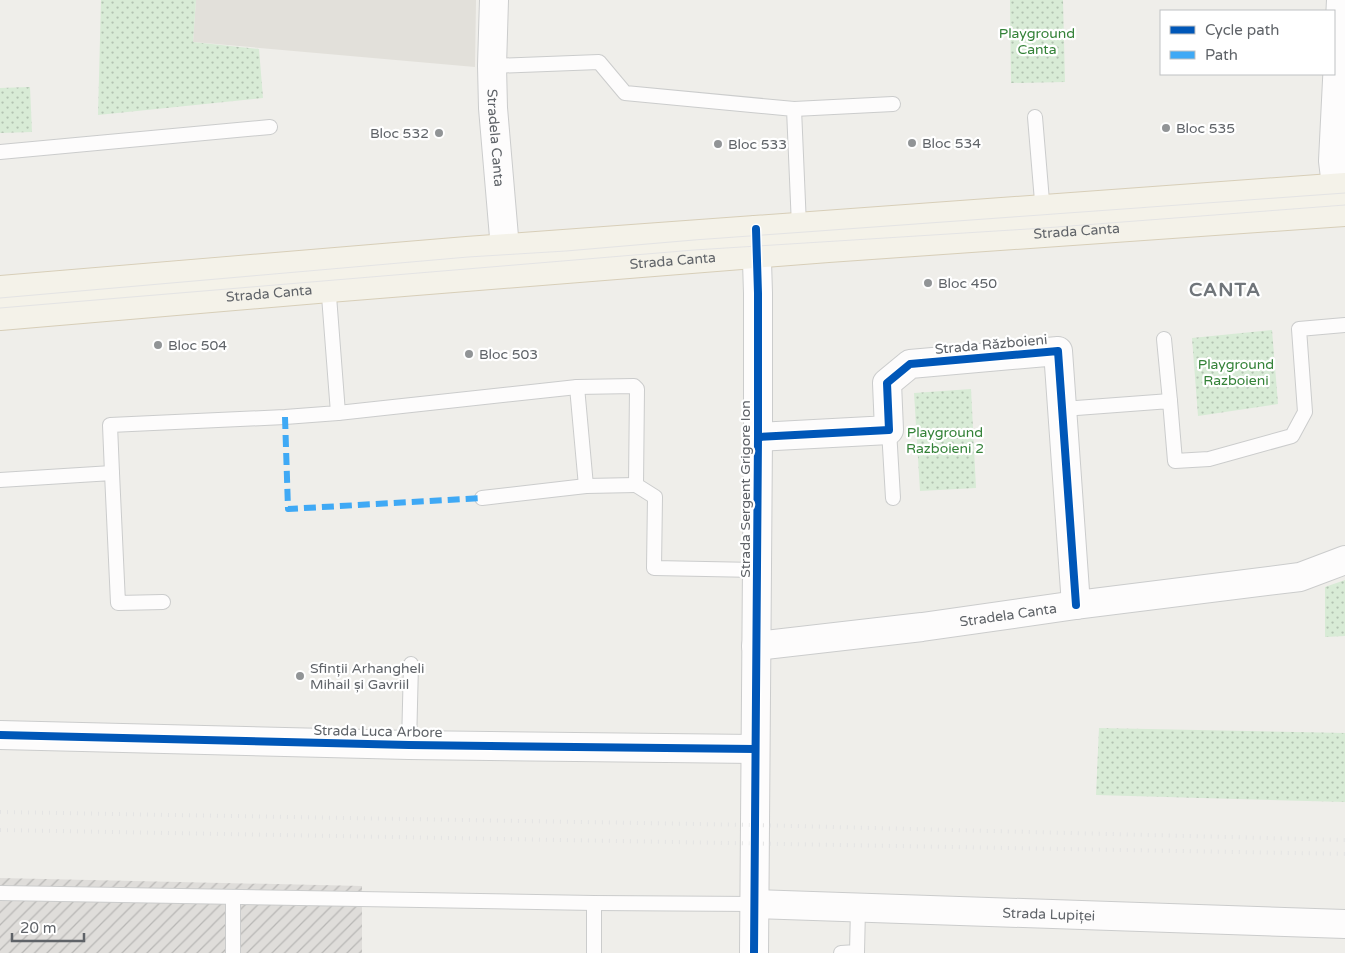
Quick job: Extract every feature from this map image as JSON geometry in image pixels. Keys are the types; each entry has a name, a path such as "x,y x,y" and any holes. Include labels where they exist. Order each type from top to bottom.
{"main road":[{"name":"Strada Canta","path":"756,242 799,226 1043,220 1341,199"},
{"name":"Strada Canta","path":"0,290 328,275 756,242 838,247 1043,220"},
{"name":"Strada Canta","path":"0,316 328,275"}],"street":[{"name":"Stradela Canta","path":"494,0 493,108 506,261"},
{"path":"1341,0 1333,160 1341,199"},
{"name":"Strada Sergent Grigore Ion","path":"754,904 758,437 756,242"},
{"name":"Strada Războieni","path":"889,430 886,383 910,364 1058,351 1076,605"},
{"path":"758,437 889,430"},
{"name":"Stradela Canta","path":"756,646 922,627 1076,605 1300,577 1345,560"},
{"path":"0,730 0,736"},
{"name":"Strada Luca Arbore","path":"0,736 409,745 755,749"},
{"path":"754,904 754,953"},
{"name":"Strada Lupiței","path":"754,904 1345,924"}],"lane":[{"path":"492,66 599,62 625,93 794,109 893,104"},
{"path":"794,109 799,226"},
{"path":"1035,117 1043,220"},
{"path":"0,152 270,127"},
{"path":"328,275 338,413"},
{"path":"1164,339 1176,461 1208,459 1292,436 1305,412 1299,329 1345,325"},
{"path":"163,602 118,603 110,425 285,417 577,387 634,386 637,389 636,485"},
{"path":"577,387 586,486"},
{"path":"1063,409 1170,401"},
{"path":"889,430 893,498"},
{"path":"0,480 112,474"},
{"path":"482,498 586,486 636,485 655,497 654,568 757,570"},
{"path":"409,745 411,664"},
{"path":"0,894 754,904"},
{"path":"233,897 233,953"},
{"path":"594,903 594,953"},
{"path":"841,953 857,952 858,908"}],"shaded area":[{"path":"196,0 476,0 475,67 193,42"},
{"path":"0,878 362,886 362,953 0,953"}],"green space":[{"path":"101,0 196,0 193,42 259,49 263,98 98,115"},
{"name":"Playground Canta","path":"1010,0 1063,0 1065,82 1011,83"},
{"path":"30,87 32,132 0,133 0,88"},
{"name":"Playground Razboieni","path":"1272,330 1278,404 1198,416 1192,338"},
{"name":"Playground Razboieni 2","path":"971,389 976,488 920,491 914,393"},
{"path":"1345,580 1345,636 1325,637 1325,587"},
{"path":"1099,728 1345,733 1345,802 1096,795"}],"tram line":[{"path":"0,298 468,257 1345,193"},
{"path":"0,308 694,250 1044,228 1345,205"}],"railway":[{"path":"0,812 755,825 1345,840"},
{"path":"0,830 1345,854"}],"marked path":[{"path":"285,417 288,509 482,498"}],"cycle path":[{"path":"754,953 758,437 756,229"},
{"path":"758,437 889,430 887,383 910,364 1058,351 1076,605"},
{"path":"0,735 409,745 755,749"}],"place":[{"name":"Bloc 535","path":"1166,128"},
{"name":"Bloc 532","path":"439,133"},
{"name":"Bloc 534","path":"912,143"},
{"name":"Bloc 533","path":"718,144"},
{"name":"Bloc 450","path":"928,283"},
{"name":"Bloc 504","path":"158,345"},
{"name":"Bloc 503","path":"469,354"},
{"name":"Sfinții Arhangheli Mihail și Gavriil","path":"300,676"}],"district":[{"name":"CANTA","path":"1225,289"}]}
